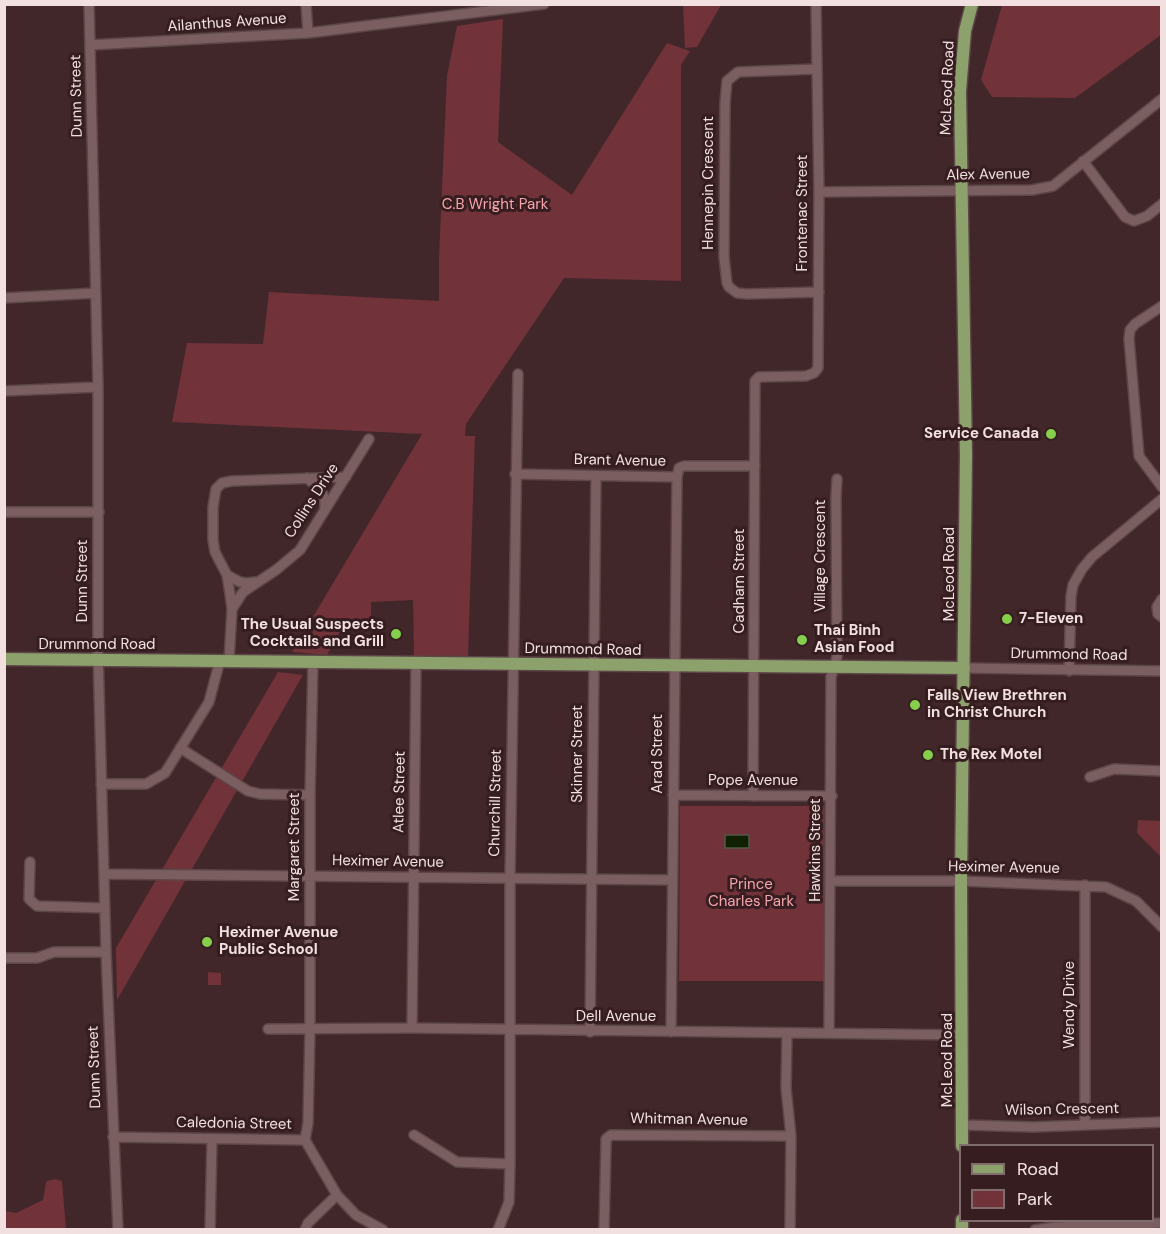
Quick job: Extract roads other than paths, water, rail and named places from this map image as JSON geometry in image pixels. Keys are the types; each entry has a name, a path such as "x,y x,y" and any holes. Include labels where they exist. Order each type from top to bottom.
{"main road":[{"name":"McLeod Road","path":"962,1144 961,881 966,455 961,190 962,57 965,31 972,4"},
{"name":"Drummond Road","path":"4,659 755,668 964,668"}],"street":[{"name":"Dunn Street","path":"89,4 98,387 98,659 106,952 118,1230"},
{"path":"306,4 308,33"},
{"name":"Ailanthus Avenue","path":"90,45 308,33 544,4"},
{"name":"Frontenac Street","path":"767,377 806,376 818,368 819,192 816,4"},
{"name":"Hennepin Crescent","path":"817,69 738,72 727,81 724,257 727,283 737,293 819,292"},
{"name":"Alex Avenue","path":"819,192 1032,190 1053,186 1161,99"},
{"path":"1083,161 1125,217 1134,221 1147,216 1161,204"},
{"path":"4,298 96,293"},
{"path":"1161,306 1135,324 1130,330 1129,339 1139,456 1161,487"},
{"name":"Churchill Street","path":"498,1230 509,1202 510,1164 512,664 518,374"},
{"name":"Cadham Street","path":"753,796 755,381 759,377 767,377"},
{"path":"4,391 98,387"},
{"name":"Collins Drive","path":"232,609 243,592 276,570 300,550 369,439"},
{"name":"Brant Avenue","path":"515,474 677,477 679,468 684,466 754,466"},
{"name":"Skinner Street","path":"590,1032 596,476"},
{"path":"101,784 146,784 165,773 209,702 224,661 232,609 227,575 214,552 213,507 216,489 222,483 232,481 346,477"},
{"name":"Arad Street","path":"670,1032 677,477"},
{"path":"307,478 321,490 325,500 325,511"},
{"name":"Village Crescent","path":"834,668 837,657 837,479"},
{"path":"1069,671 1073,585 1082,569 1161,499"},
{"path":"4,512 99,512"},
{"path":"227,575 240,582 256,582"},
{"path":"1161,599 1156,607 1161,617"},
{"name":"Margaret Street","path":"305,1140 308,1123 310,1029 310,795 313,662"},
{"name":"Atlee Street","path":"412,1028 416,663"},
{"name":"Hawkins Street","path":"830,1033 831,677 834,668"},
{"name":"Drummond Road","path":"964,668 1161,671"},
{"path":"180,748 248,791 260,794 310,795"},
{"path":"1090,777 1114,769 1161,771"},
{"name":"Pope Avenue","path":"673,795 832,796"},
{"path":"30,862 30,899 37,906 105,908"},
{"name":"Heximer Avenue","path":"104,874 672,880"},
{"name":"Heximer Avenue","path":"832,881 961,881 1106,887 1136,902 1161,927"},
{"name":"Wendy Drive","path":"1085,885 1085,1125"},
{"path":"4,958 37,958 54,952 106,952"},
{"name":"Dell Avenue","path":"268,1029 412,1028 963,1035"},
{"path":"787,1034 786,1088 791,1136 790,1230"},
{"name":"Wilson Crescent","path":"963,1125 1034,1127 1161,1122"},
{"path":"414,1135 457,1162 510,1164"},
{"name":"Whitman Avenue","path":"604,1230 606,1139 611,1135 791,1136"},
{"name":"Caledonia Street","path":"113,1137 305,1140 337,1196 356,1215 383,1230"},
{"path":"210,1230 212,1139"},
{"path":"305,1230 308,1224 337,1196"},
{"path":"1035,1230 1055,1227 1161,1223"}],"place":[{"name":"Service Canada","path":"1051,434"},
{"name":"7-Eleven","path":"1007,619"},
{"name":"The Usual Suspects Cocktails and Grill","path":"396,634"},
{"name":"Thai Binh Asian Food","path":"802,640"},
{"name":"Falls View Brethren in Christ Church","path":"915,705"},
{"name":"The Rex Motel","path":"928,755"},
{"name":"Heximer Avenue Public School","path":"207,942"}],"park label":[{"name":"C.B Wright Park","path":"495,205"},
{"name":"Prince Charles Park","path":"751,894"}]}
